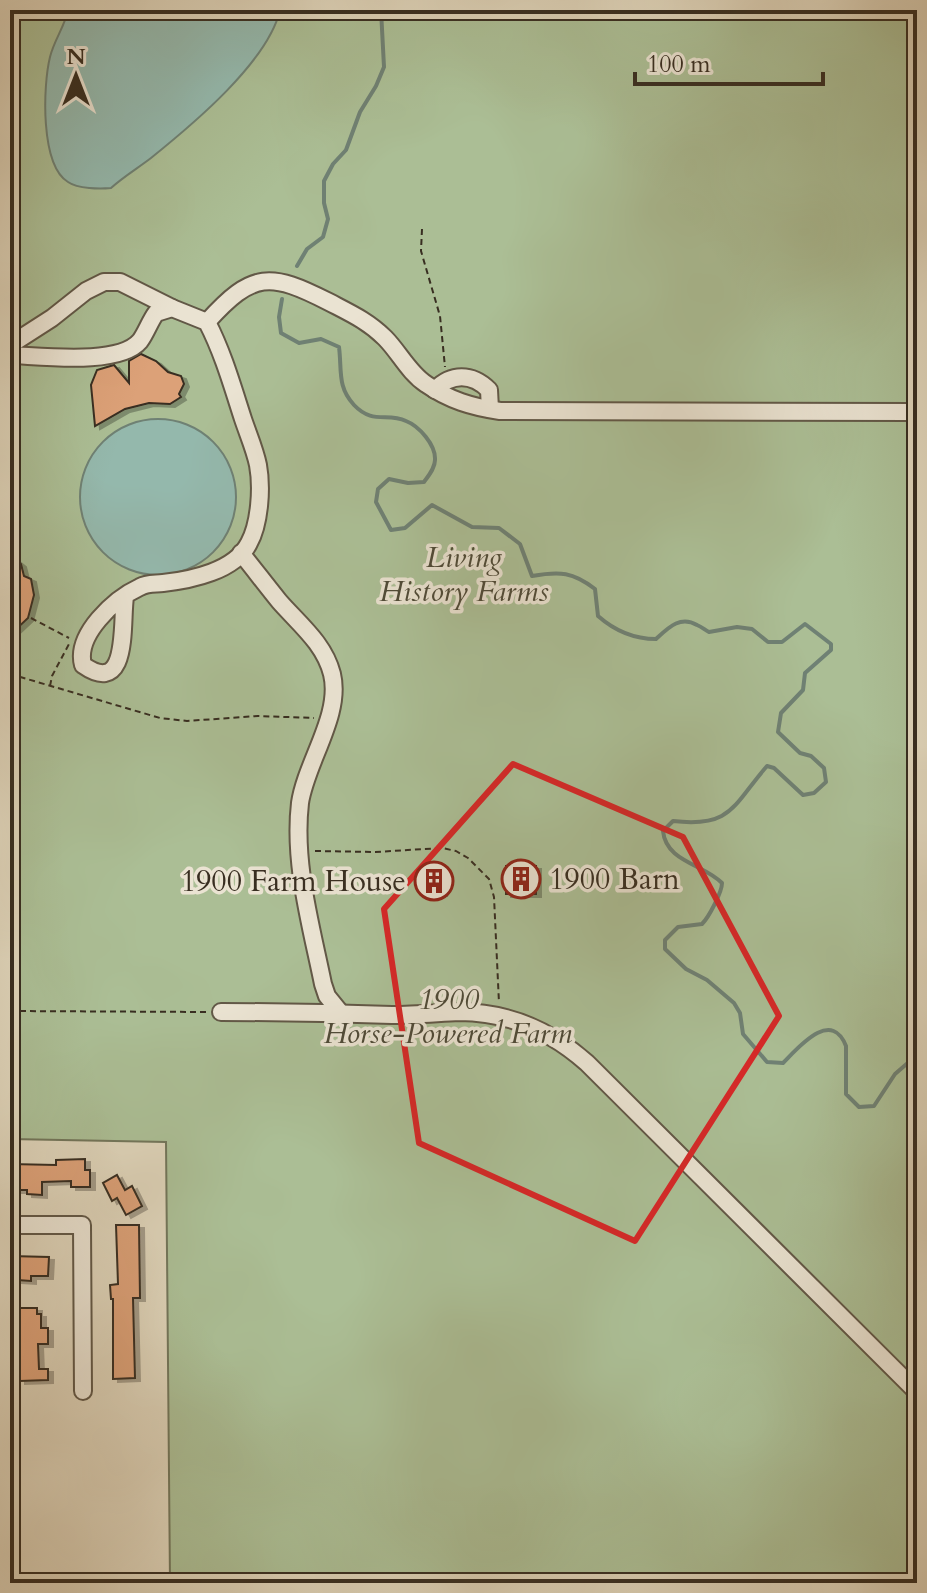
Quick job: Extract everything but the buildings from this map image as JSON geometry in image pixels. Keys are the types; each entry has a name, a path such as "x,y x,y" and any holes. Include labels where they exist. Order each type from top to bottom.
{"street":[{"path":"207,322 238,290 258,281 279,280 366,321 420,380 441,385 453,400 475,408 917,412"},
{"path":"10,345 86,291 104,282 120,282 207,322 220,347 258,465 260,494 249,544 217,569 192,579 150,583 125,597 77,642 83,665 94,673 108,672 116,665 123,641 125,597"},
{"path":"134,289 144,300 147,325"},
{"path":"10,355 97,356 125,352 140,340 156,313 172,308"},
{"path":"441,385 459,376 482,383 489,390 490,409"},
{"path":"241,553 324,653 332,676 334,692 300,802 299,850 323,984 327,996 340,1012"},
{"path":"221,1012 395,1015 462,1012 499,1016 550,1035 575,1052 914,1386"},
{"path":"10,1225 82,1225 83,1391"}],"path":[{"path":"422,229 421,251 440,316 441,385"},
{"path":"31,618 77,642 52,676 50,687"},
{"path":"10,674 143,715 187,721 258,716 327,719"},
{"path":"299,850 375,852 442,848 468,858 489,879 494,897 499,1016"},
{"path":"10,1011 221,1012"}],"highlighted area":[{"path":"513,764 683,837 779,1016 635,1241 419,1143 384,909"}],"green space":[{"name":"Living History Farms","path":"10,10 917,10 917,1583 170,1583 166,1142 10,1139"}],"water":[{"path":"68,10 280,10 261,50 226,91 151,158 111,188 101,188 68,182 52,159 48,142 45,104 48,70"},
{"path":"158,419 188,425 213,442 230,467 236,497 230,527 213,552 188,569 158,575 128,569 103,552 86,527 80,497 86,467 103,442 128,425"}],"waterway":[{"path":"297,266 307,249 323,237 328,219 324,181 333,164 346,150 360,112 384,67 381,10"},
{"path":"282,299 279,317 281,333 299,343 321,339 339,347 341,378 345,392 354,405 367,415 411,423 433,448 435,463 424,482 389,479 378,489 376,502 391,530 405,528 432,505 472,527 499,528 520,544 532,576 566,574 587,583 595,589 598,616 632,636 656,639 675,624 685,621 709,632 737,627 752,629 768,642 782,642 805,624 831,644 831,650 805,673 803,690 781,713 778,732 800,753 811,756 824,768 826,782 814,793 803,795 774,768 767,766 738,802 720,817 708,821 673,821 663,831 671,850 722,883 715,904 702,924 678,927 665,940 665,949 686,969 707,980 734,1003 740,1013 743,1034 767,1062 783,1063 806,1041 823,1031 840,1035 846,1046 846,1094 859,1107 874,1106 895,1074 917,1055"}],"place":[{"name":"1900 Barn","path":"521,879"},
{"name":"1900 Farm House","path":"434,881"}],"park label":[{"name":"1900 Horse-Powered Farm","path":"448,1016"}]}
